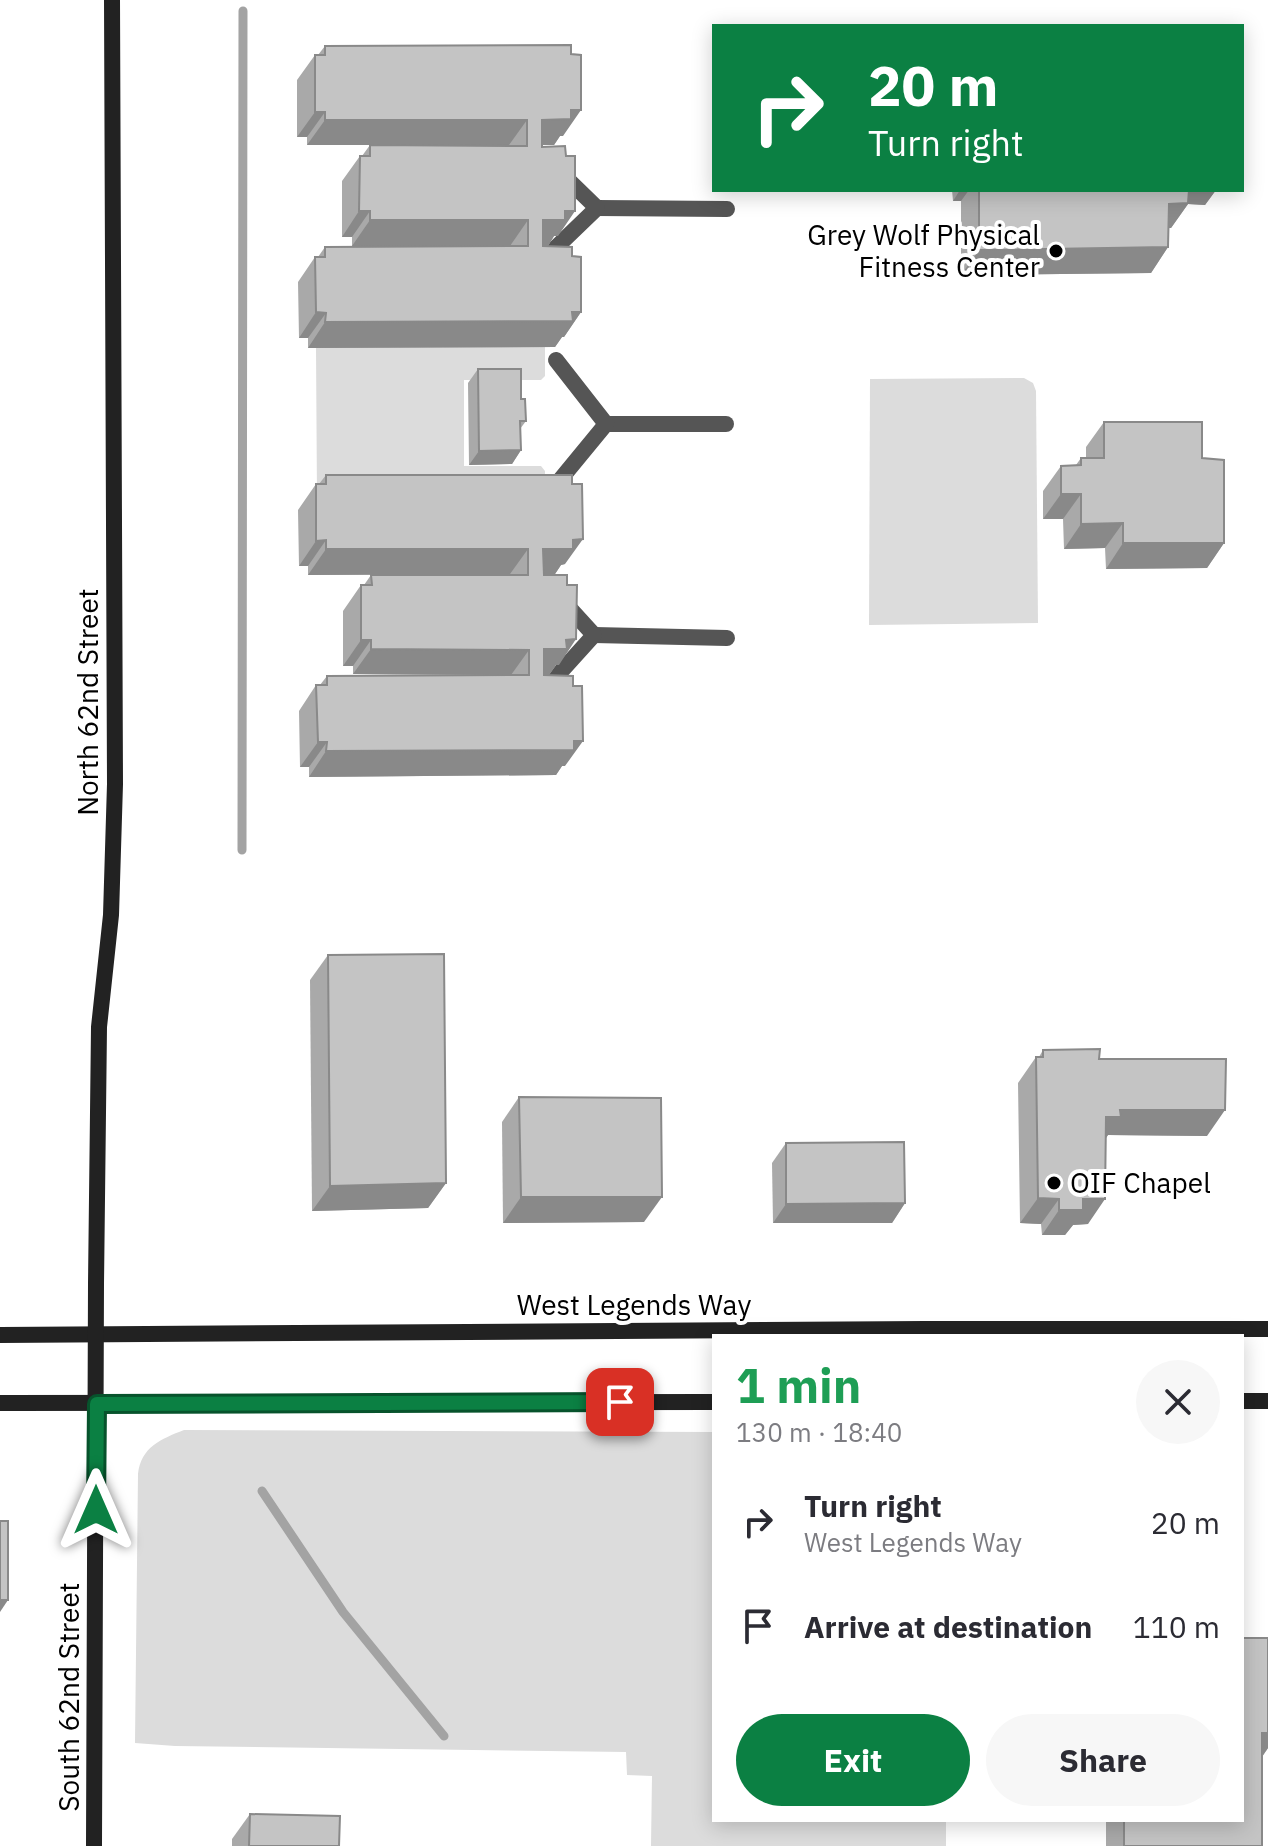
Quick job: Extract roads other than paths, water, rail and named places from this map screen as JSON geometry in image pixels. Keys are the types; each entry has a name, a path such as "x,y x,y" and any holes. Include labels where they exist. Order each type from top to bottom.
{"street":[{"name":"North 62nd Street","path":"97,1404 99,1027 111,915 115,784 112,0"},
{"path":"552,164 597,208 727,209"},
{"path":"543,260 597,208"},
{"path":"556,360 606,424"},
{"path":"606,424 726,424"},
{"path":"555,486 606,424"},
{"path":"551,588 594,635 727,638"},
{"path":"547,687 594,635"},
{"name":"West Legends Way","path":"0,1335 1268,1329"},
{"path":"1244,1401 1268,1401"},
{"path":"0,1403 712,1402"},
{"name":"South 62nd Street","path":"94,1846 97,1404"}],"waterway":[{"path":"242,850 243,11"},
{"path":"262,1491 343,1612 444,1736"}],"place":[{"name":"Grey Wolf Physical Fitness Center","path":"1056,251"},
{"name":"OIF Chapel","path":"1054,1183"}]}
